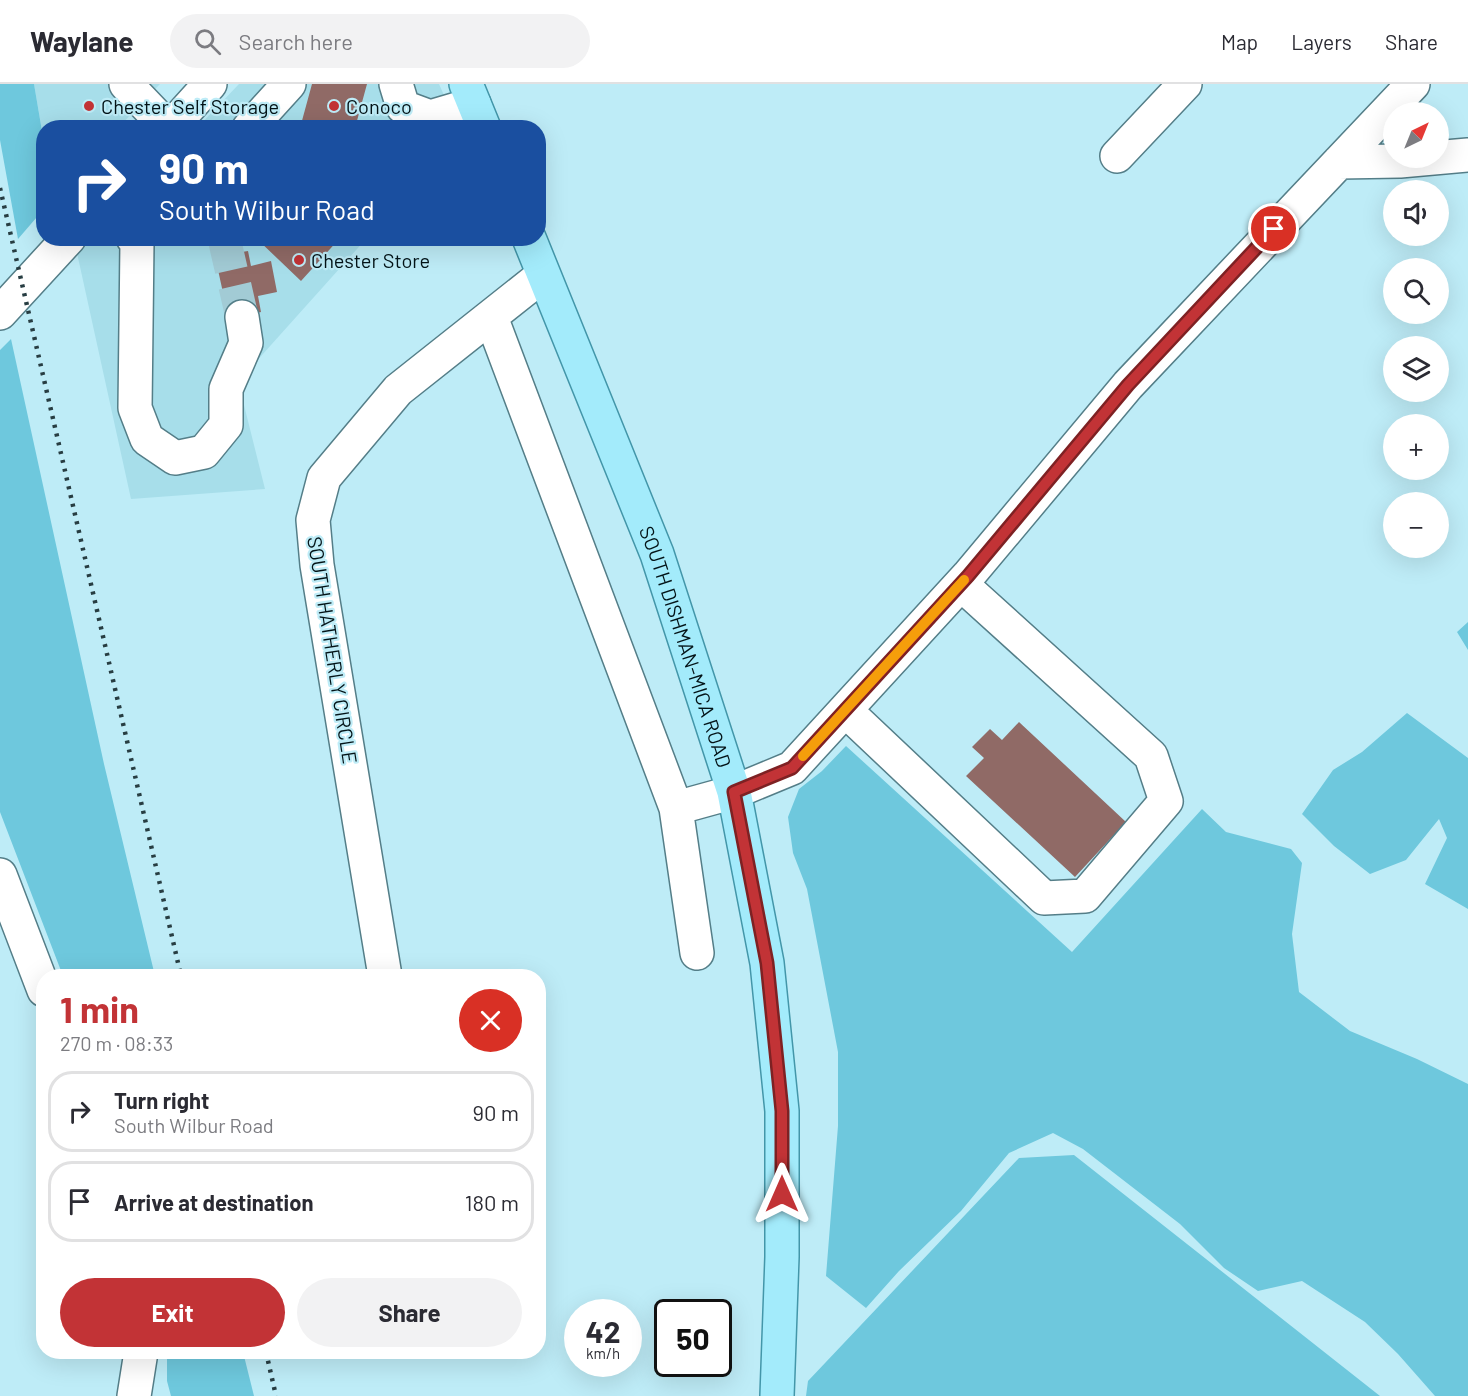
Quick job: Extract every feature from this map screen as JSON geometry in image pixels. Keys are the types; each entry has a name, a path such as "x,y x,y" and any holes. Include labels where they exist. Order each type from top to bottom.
{"main road":[{"name":"SOUTH DISHMAN-MICA ROAD","path":"532,246 657,554 734,792 767,963 782,1111 782,1257 777,1396"}],"street":[{"path":"126,84 161,120"},
{"path":"176,120 210,84"},
{"path":"256,120 289,84"},
{"path":"396,84 404,107 430,117 475,105"},
{"path":"1117,156 1185,84"},
{"path":"676,808 734,792 792,768 961,584 1128,385 1413,84"},
{"path":"1339,162 1400,161 1468,155"},
{"path":"0,314 62,246"},
{"path":"138,246 135,408 147,439 175,458 204,452 226,425 226,389 246,343 242,316"},
{"name":"SOUTH HATHERLY CIRCLE","path":"384,969 317,565 313,520 324,478 398,390 543,275"},
{"path":"491,317 676,808 697,953"},
{"path":"846,710 1044,898 1085,896 1166,801 1151,756 961,584"},
{"path":"0,875 36,969"},
{"path":"134,1396 140,1359"}],"shaded area":[{"path":"0,84 34,84 40,120 36,120 36,218 18,239 0,140"},
{"name":"Chester Self Storage","path":"34,84 160,84 126,120 40,120"},
{"path":"239,84 439,84 455,120 205,120"},
{"path":"83,246 360,246 246,373 243,401 265,489 131,499 77,253"},
{"path":"11,339 104,764 153,969 60,969 0,812 0,350"},
{"path":"1468,622 1468,650 1457,632"},
{"path":"1407,713 1468,758 1468,909 1425,884 1447,838 1439,819 1406,860 1370,874 1334,846 1302,814 1333,770 1362,752"},
{"path":"846,746 1072,952 1202,809 1226,832 1291,849 1302,863 1292,934 1299,992 1350,1031 1417,1059 1468,1084 1468,1396 1435,1396 1398,1354 1365,1322 1302,1281 1258,1291 1224,1268 1180,1224 1083,1149 1053,1133 1009,1153 961,1211 899,1271 866,1308 826,1276 838,1126 838,1052 807,889 793,853 788,817 799,789 822,771"},
{"path":"1074,1155 1380,1396 806,1396 808,1381 1019,1158"},
{"path":"167,1359 245,1359 254,1396 171,1396 167,1381"}],"building":[{"name":"Conoco","path":"312,84 367,84 357,120 302,120"},
{"path":"213,246 235,246 236,253 248,251 251,266 271,261 277,292 258,296 261,312 229,320"},
{"name":"Chester Store","path":"264,246 333,246 301,281"},
{"path":"1019,722 1126,822 1075,877 966,776 984,758 972,747 990,729 1002,740"}],"tunnel":[{"path":"226,246 242,317"}],"railway":[{"path":"0,188 179,969"},
{"path":"268,1359 276,1396"}],"slow traffic":[{"path":"803,756 964,580"}],"place":[{"name":"Chester Self Storage","path":"89,106"},
{"name":"Conoco","path":"334,106"},
{"name":"Chester Store","path":"299,260"}],"route":[{"path":"782,1194 782,1111 767,963 734,792 792,768 968,576 1128,385 1274,229"}]}
